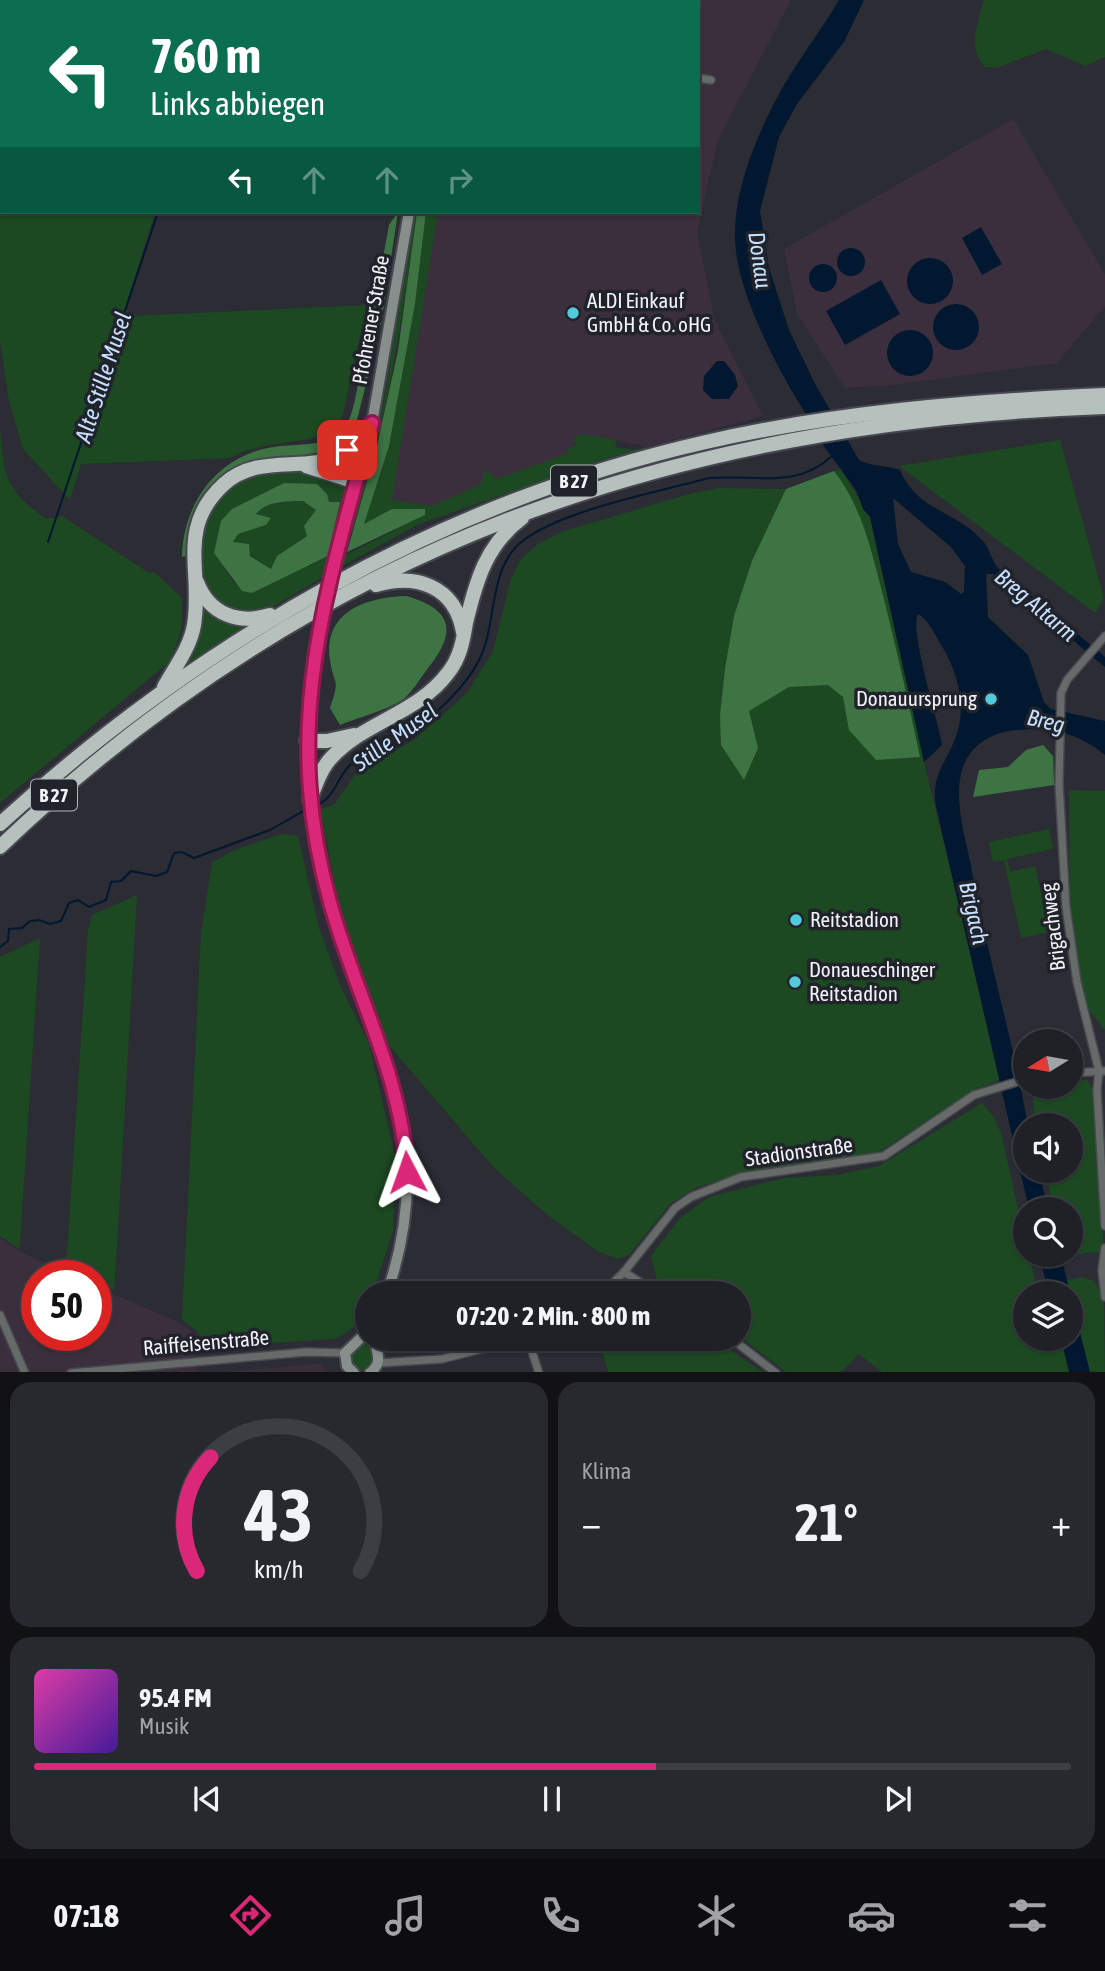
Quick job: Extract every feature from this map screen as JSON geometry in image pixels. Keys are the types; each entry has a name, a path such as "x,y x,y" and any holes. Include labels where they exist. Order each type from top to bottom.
{"highway":[{"name":"B 27","path":"0,824 104,735 162,692 285,611 419,541 523,499 654,455 882,419 1080,402 1105,395"},
{"name":"B 27","path":"1080,402 1105,407"},
{"path":"313,462 340,454 372,423"},
{"name":"B 27","path":"0,846 55,794 168,703 337,598 419,556 538,507 778,435"},
{"path":"288,462 357,480"},
{"path":"162,692 190,641 194,623 194,534 201,513 214,495 240,473 288,462 313,462 350,470 357,480"},
{"path":"310,799 326,765 339,751 366,732 407,710 434,689 451,670 484,561 503,534 538,507"},
{"path":"193,572 203,597 226,616 258,619 285,611"},
{"path":"337,598 398,580 425,583 439,589 452,604 461,623 463,637"},
{"path":"307,741 340,740 366,732"},
{"path":"307,741 319,752 339,751"}],"main road":[{"name":"Pfohrener Straße","path":"390,1281 401,1245 406,1209 406,1153 401,1115 381,1044 336,923 313,825 307,741 315,646 337,548 372,423 409,214"},
{"path":"353,1372 347,1366 345,1353 355,1342"},
{"path":"371,1372 379,1363 377,1351"}],"street":[{"path":"700,78 711,80"},
{"name":"Brigachweg","path":"1105,636 1067,680 1060,705 1059,740 1060,816 1071,943 1102,1072 1097,1090 1105,1226"},
{"path":"1083,1073 1102,1072"},
{"name":"Stadionstraße","path":"615,1281 666,1219 691,1197 741,1177 884,1156 965,1101 995,1087 1013,1082"},
{"path":"1105,1248 1102,1270 1105,1297"},
{"path":"624,1272 638,1281"},
{"path":"0,1315 25,1372"},
{"path":"379,1363 442,1359 473,1351"},
{"path":"532,1351 539,1372"},
{"path":"748,1351 775,1372"},
{"name":"Raiffeisenstraße","path":"72,1372 170,1368 306,1352 345,1353"}],"shaded area":[{"path":"700,0 791,0 718,140 697,232 715,321 763,416 647,447 617,440 576,441 570,453 432,506 391,500 438,214 700,214"},
{"path":"1013,119 1105,274 1105,306 1057,363 891,385 845,388 797,314 784,249"},
{"path":"0,1238 38,1260 21,1260 21,1351 112,1351 112,1294 174,1320 193,1332 196,1372 0,1372"},
{"path":"320,1364 326,1372 225,1372"}],"green space":[{"path":"984,0 1105,0 1105,57 1085,66 1046,49 996,68 985,67 976,52 975,44"},
{"path":"0,214 154,214 125,308 132,316 367,305 341,423 333,431 322,436 259,447 231,458 81,464 70,500 23,449 9,401 0,341"},
{"path":"398,214 381,324 355,428 341,443 324,451 264,459 243,465 224,476 197,510 189,532 186,556 182,557 189,516 209,482 223,469 259,450 324,441 340,434 345,428 355,401 389,225"},
{"path":"417,214 383,417 361,512 349,534 380,423"},
{"path":"417,214 426,214 415,304 389,446 364,524 392,509 425,509 425,515 347,552 376,450 398,351"},
{"path":"426,214 438,214 392,500 432,506 481,484 484,470 494,475 495,479 569,453 568,448 575,446 576,441 572,440 580,434 617,440 615,447 634,450 647,447 647,450 611,457 419,524 342,566 344,556 425,515 363,525 389,446 415,304"},
{"path":"0,431 6,472 22,499 46,519 62,516 149,573 154,572 181,597 182,622 169,662 0,803"},
{"path":"1060,440 1104,598 1095,613 899,466"},
{"path":"301,467 344,483 346,501 334,532 340,502 329,502 327,494 232,509 225,569 235,584 311,565 328,556 323,577 266,611 250,616 223,610 200,582 199,534 211,507 232,485 247,475"},
{"path":"841,469 870,517 924,762 1001,1080 976,1089 882,1150 862,1157 772,1167 697,1187 671,1203 629,1255 618,1259 599,1252 550,1217 494,1168 387,1043 345,936 320,809 334,805 354,776 366,766 414,740 467,693 493,651 511,579 521,559 538,544 564,531 689,494 719,488 786,489"},
{"path":"834,471 852,500 871,548 920,757 876,760 849,730 843,697 828,685 789,687 749,711 758,748 744,780 721,745 720,715 734,616 752,561 786,489"},
{"path":"284,483 317,484 327,494 329,502 340,502 328,556 252,593 242,591 214,553 221,521 232,509","holes":["303,501 316,510 304,526 307,536 277,556 271,569 250,556 249,544 233,542 238,534 266,525 271,518 256,514 265,506"]},
{"path":"304,501 316,510 307,536 277,556 271,569 233,543 237,534 266,525 255,514 265,506"},
{"path":"197,596 247,625 182,668"},
{"path":"407,596 435,609 442,617 446,625 443,646 415,687 402,700 340,725 330,708 336,686 330,660 333,629 341,618 363,604"},
{"path":"1043,745 1053,756 1054,785 973,797 979,770 1008,767 1026,750"},
{"path":"1069,790 1105,791 1105,1030 1086,1004 1075,959 1070,900"},
{"path":"1049,829 1053,849 1007,859 1010,872 1035,866 1050,932 1021,938 1004,860 993,862 989,842"},
{"path":"282,834 298,836 319,928 340,985 369,1044 395,1156 393,1231 377,1281 355,1281 355,1325 334,1339 224,1346 202,1339 197,1331 182,1320 201,933 212,862 237,849"},
{"path":"137,895 114,1290 112,1260 64,1260 67,1255 88,931 92,915"},
{"path":"40,938 19,1249 0,1236 0,957"},
{"path":"1083,1080 1087,1080 1093,1090 1104,1251 1083,1254 1083,1197 1051,1197 1048,1183 1083,1183 1083,1113 1034,1113 1033,1099 1083,1099"},
{"path":"982,1103 993,1116 1001,1133 1015,1197 1013,1197 1013,1267 1032,1267 1035,1281 1013,1281 1013,1351 1083,1351 1083,1281 1062,1281 1083,1277 1094,1281 1104,1299 1105,1372 882,1372 859,1354 841,1372 786,1372 751,1345 751,1281 657,1281 651,1256 680,1218 709,1197 784,1178 837,1175 879,1166"},
{"path":"355,1345 355,1351 375,1352 375,1362 367,1370 357,1370 349,1362 349,1352"},
{"path":"602,1351 732,1351 763,1372 608,1372"}],"water":[{"path":"839,0 864,0 844,42 797,104 779,137 760,211 769,268 789,330 815,384 859,460 900,470 908,484 927,503 960,522 985,543 998,568 1105,657 1105,667 993,574 986,574 988,617 1028,655 1044,702 1051,709 1105,721 1105,755 1085,741 1064,733 1029,729 1008,731 992,736 978,745 967,759 960,778 959,802 963,826 1013,1055 1013,1099 1022,1099 1025,1113 1013,1113 1013,1140 936,806 937,777 952,746 961,714 957,679 932,629 918,614 917,638 942,745 924,762 870,517 863,509 856,490 823,445 823,440 771,353 750,304 737,258 735,236 740,191 764,124 784,85","holes":["893,498 951,547 965,566 964,592 961,594 945,582 911,572 898,544"]},
{"path":"981,227 1002,264 982,275 962,238"},
{"path":"851,248 861,252 865,262 861,272 851,276 841,272 837,262 841,252"},
{"path":"930,258 946,265 953,281 946,297 930,304 914,297 907,281 914,265"},
{"path":"823,264 833,268 837,278 833,288 823,292 813,288 809,278 813,268"},
{"path":"881,280 900,314 845,345 826,311"},
{"path":"956,304 972,311 979,327 972,343 956,350 940,343 933,327 940,311"},
{"path":"910,330 927,336 933,353 927,370 910,376 893,370 887,353 893,336"},
{"path":"717,361 724,361 735,375 738,386 729,399 712,399 703,390 704,376"},
{"path":"1023,1183 1041,1183 1046,1197 1026,1197"},
{"path":"1042,1267 1064,1267 1067,1281 1046,1281"},
{"path":"1083,1344 1090,1372 1069,1372 1064,1351 1083,1351"}],"waterway":[{"name":"Alte Stille Musel","path":"48,542 157,214"},
{"name":"Stille Musel","path":"316,806 328,797 352,763 421,724 466,681 484,648 502,569 520,543 537,531 610,503 709,478 789,477 818,467 832,456"},
{"name":"Stille Musel","path":"0,947 8,941 9,929 22,928 30,921 39,920 50,924 61,921 69,903 78,900 89,907 106,900 111,882 121,881 131,871 156,876 167,872 174,853 182,852 194,858 270,830 307,809"}],"place":[{"name":"ALDI Einkauf GmbH & Co. oHG","path":"573,313"},
{"name":"Donauursprung","path":"991,699"},
{"name":"Reitstadion","path":"796,920"},
{"name":"Donaueschinger Reitstadion","path":"795,982"}],"route":[{"path":"347,450 372,423 332,565 315,646 308,724 310,799 323,878 336,923 398,1097 407,1172"}],"water label":[{"name":"Donau","path":"760,260"},
{"name":"Breg Altarm","path":"1036,605"},
{"name":"Breg","path":"1046,721"},
{"name":"Brigach","path":"974,913"}]}
